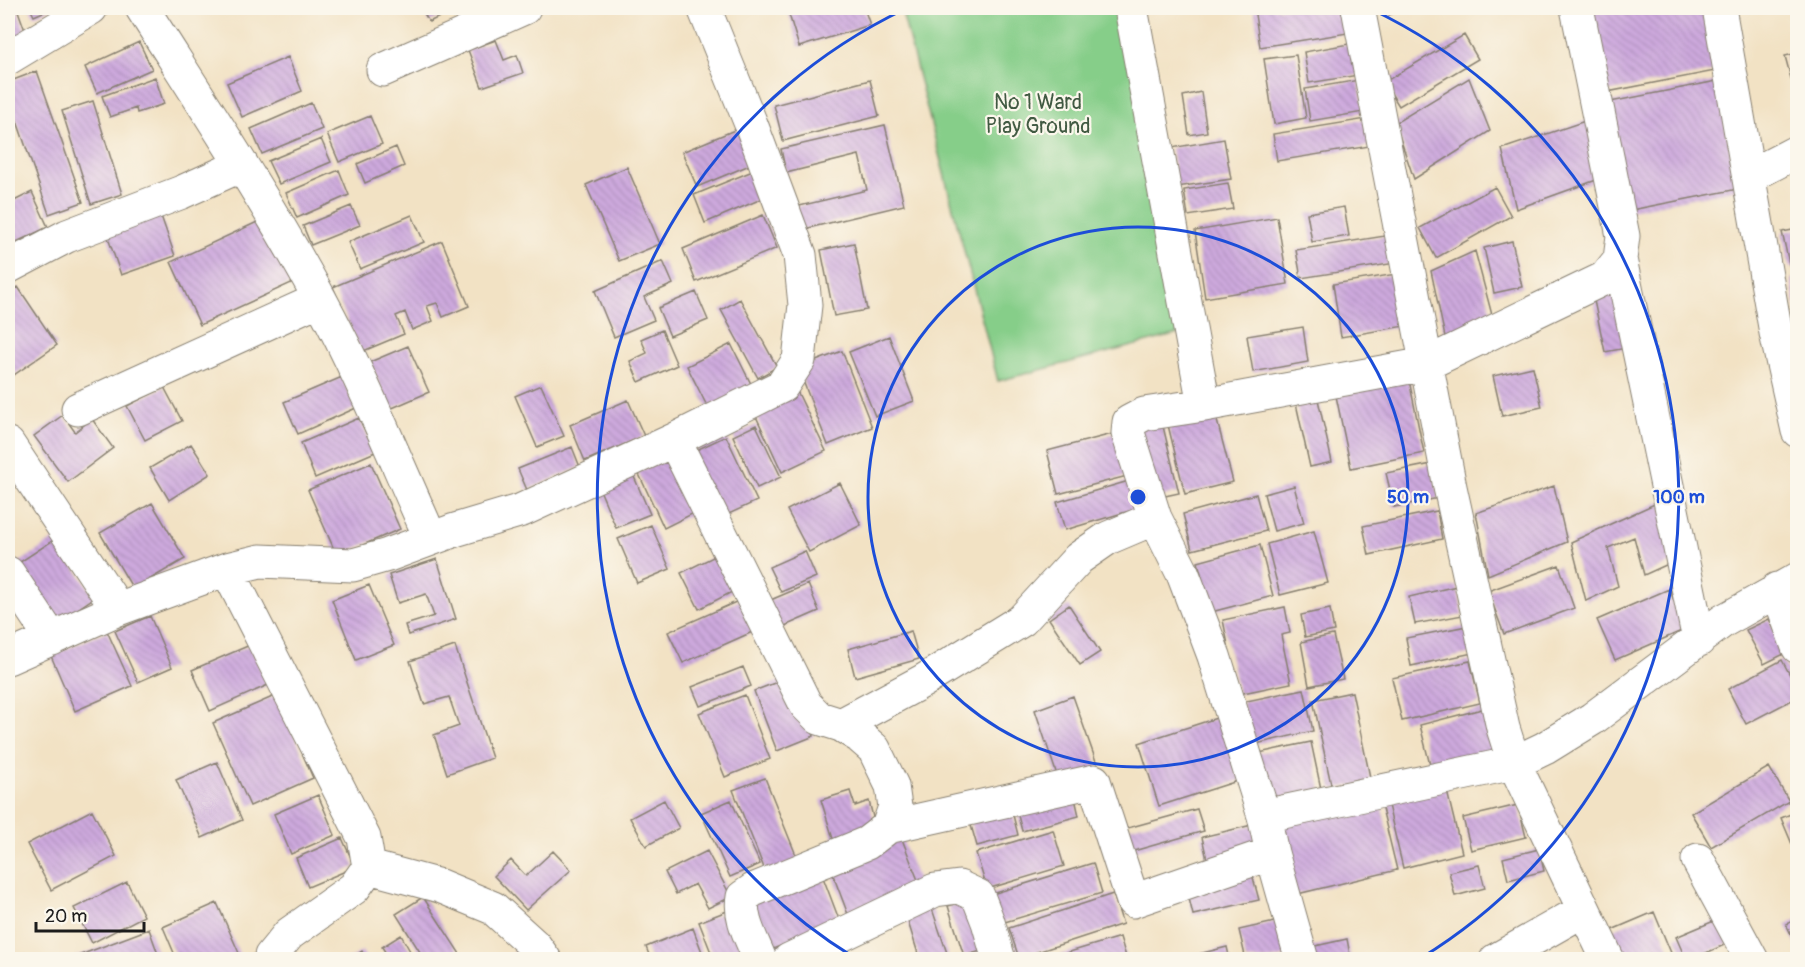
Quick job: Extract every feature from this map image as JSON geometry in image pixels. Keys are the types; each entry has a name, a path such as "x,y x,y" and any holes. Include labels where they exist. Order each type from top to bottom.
{"street":[{"path":"8,58 92,8"},
{"path":"142,8 242,165 320,299 353,366 431,539"},
{"path":"383,70 524,8"},
{"path":"8,658 118,609 227,569 260,561 353,565 522,510 674,440 782,386 799,360 805,305 800,255 752,124 704,8"},
{"path":"1131,8 1204,405"},
{"path":"1358,8 1450,488 1503,728 1514,764 1608,960"},
{"path":"1577,8 1623,236 1620,259 1700,640"},
{"path":"1719,8 1776,333 1797,431"},
{"path":"1750,177 1797,151"},
{"path":"8,267 67,236 182,192 242,165"},
{"path":"1302,960 1272,854 1264,816 1214,656 1183,574 1155,518 1128,434 1129,422 1144,414 1426,364 1605,278 1620,259"},
{"path":"78,409 320,299"},
{"path":"674,440 806,705 819,718 840,725 859,736 874,749 892,786 896,807 888,827"},
{"path":"8,444 118,609"},
{"path":"840,725 932,676 1022,620 1079,558 1108,538 1155,518"},
{"path":"227,569 364,838 369,867 354,888 289,934 271,956 271,960"},
{"path":"8,573 52,639"},
{"path":"1264,816 1514,764 1592,719 1723,621 1787,584 1797,647"},
{"path":"760,960 741,908 743,897 753,890 867,843 888,827 1094,781 1133,901 1272,854"},
{"path":"1698,860 1752,960"},
{"path":"369,867 440,886 493,908 535,946 545,960"},
{"path":"789,960 935,890 959,887 978,896 999,960"},
{"path":"1496,960 1584,909"}],"green space":[{"name":"No 1 Ward Play Ground","path":"935,8 1128,8 1182,333 998,381 903,16"}],"building":[{"path":"8,8 17,8 27,36 8,43"},
{"path":"30,8 52,8 34,16"},
{"path":"421,8 458,8 429,22"},
{"path":"787,8 864,8 870,25 799,47"},
{"path":"1254,8 1344,8 1348,33 1260,47"},
{"path":"1388,8 1406,8 1389,15"},
{"path":"1591,8 1703,8 1715,71 1607,92"},
{"path":"1464,35 1478,59 1399,106 1384,82"},
{"path":"496,40 504,60 517,55 523,73 482,87 468,50"},
{"path":"139,42 152,69 97,93 85,67"},
{"path":"1354,43 1359,75 1309,83 1304,52"},
{"path":"1798,53 1798,85 1793,86 1785,56"},
{"path":"1296,55 1306,118 1274,124 1264,59"},
{"path":"288,57 302,91 242,117 227,83"},
{"path":"37,71 83,202 49,214 8,95 8,82"},
{"path":"155,77 164,104 137,113 136,108 110,117 102,96"},
{"path":"1469,78 1490,131 1414,179 1395,123"},
{"path":"870,80 879,116 783,141 774,105"},
{"path":"1359,80 1364,112 1310,121 1305,89"},
{"path":"1717,81 1738,189 1626,211 1605,103"},
{"path":"1201,92 1207,132 1189,135 1183,96"},
{"path":"93,101 122,194 91,204 62,111"},
{"path":"311,103 322,129 262,154 251,129"},
{"path":"370,116 382,144 339,162 327,134"},
{"path":"1366,119 1370,146 1277,161 1273,134"},
{"path":"1591,119 1602,178 1516,209 1502,149"},
{"path":"885,125 904,205 800,230 795,207 867,190 859,155 786,173 781,149"},
{"path":"737,129 752,164 697,187 682,152"},
{"path":"321,139 331,162 279,184 268,161"},
{"path":"1224,139 1231,179 1177,187 1171,148"},
{"path":"396,147 404,166 365,183 357,164"},
{"path":"627,167 660,244 619,261 586,185"},
{"path":"339,170 349,195 297,218 286,193"},
{"path":"755,170 766,197 705,223 694,195"},
{"path":"1228,183 1233,209 1188,216 1184,190"},
{"path":"1495,187 1511,216 1436,258 1420,228"},
{"path":"32,192 48,227 8,246 8,204"},
{"path":"351,206 360,225 311,245 303,226"},
{"path":"1344,207 1349,236 1312,242 1307,213"},
{"path":"160,213 175,256 121,275 106,232"},
{"path":"412,215 424,242 360,269 348,242"},
{"path":"763,215 777,248 696,282 683,249"},
{"path":"268,217 298,280 200,325 171,262"},
{"path":"1277,217 1288,284 1205,298 1195,231"},
{"path":"1798,229 1798,267 1790,268 1782,232"},
{"path":"1391,235 1396,263 1301,278 1296,250"},
{"path":"442,241 469,306 443,317 437,303 427,306 433,321 412,330 405,312 396,316 404,334 361,352 333,287"},
{"path":"1512,241 1522,287 1494,293 1484,248"},
{"path":"854,243 867,310 834,316 821,250"},
{"path":"1475,251 1492,315 1445,337 1431,271"},
{"path":"663,261 673,284 644,297 654,320 614,337 595,291"},
{"path":"1396,274 1405,326 1341,337 1333,284"},
{"path":"1798,278 1798,307 1796,307 1791,279"},
{"path":"18,287 57,345 8,379 8,294"},
{"path":"1619,290 1632,347 1605,352 1593,296"},
{"path":"696,292 708,320 670,336 658,308"},
{"path":"740,299 777,367 758,378 721,310"},
{"path":"1303,327 1308,362 1253,372 1247,336"},
{"path":"662,330 677,365 639,382 630,361 647,353 641,339"},
{"path":"889,336 914,401 875,416 849,352"},
{"path":"731,344 752,386 708,408 687,366"},
{"path":"408,346 429,392 390,409 370,362"},
{"path":"842,351 872,427 828,445 798,368"},
{"path":"1533,367 1542,407 1502,416 1493,376"},
{"path":"342,377 356,408 298,434 284,402"},
{"path":"1409,380 1424,453 1351,468 1336,396"},
{"path":"541,385 564,436 537,447 515,396"},
{"path":"164,387 182,421 145,440 127,406"},
{"path":"797,391 826,451 782,472 754,412"},
{"path":"1317,395 1332,462 1310,467 1295,399"},
{"path":"628,400 644,436 585,461 570,425"},
{"path":"1214,409 1233,482 1185,494 1167,421"},
{"path":"63,415 75,432 92,419 113,448 68,482 34,436"},
{"path":"359,418 375,452 315,478 301,443"},
{"path":"1161,418 1179,493 1151,499 1134,424"},
{"path":"756,425 781,477 757,488 733,436"},
{"path":"1124,431 1135,474 1058,494 1047,451"},
{"path":"726,436 757,501 720,518 690,453"},
{"path":"191,444 210,474 169,500 150,468"},
{"path":"572,447 580,467 527,490 518,469"},
{"path":"670,457 696,512 664,528 638,472"},
{"path":"371,463 400,529 337,556 308,490"},
{"path":"1432,464 1439,498 1394,507 1386,473"},
{"path":"632,472 650,514 616,528 598,485"},
{"path":"1139,478 1146,506 1065,530 1057,502"},
{"path":"840,483 861,525 809,552 787,510"},
{"path":"1294,486 1304,523 1274,531 1264,494"},
{"path":"1554,486 1567,542 1488,575 1476,513"},
{"path":"1256,494 1266,531 1192,550 1183,514"},
{"path":"1661,501 1677,560 1644,575 1634,537 1608,548 1618,586 1586,601 1571,542"},
{"path":"152,503 185,559 133,589 100,533"},
{"path":"1437,511 1442,539 1369,555 1363,526"},
{"path":"651,525 670,569 637,583 618,539"},
{"path":"1314,531 1328,583 1280,595 1267,544"},
{"path":"55,539 95,597 54,625 14,566"},
{"path":"1260,545 1273,596 1211,612 1198,562"},
{"path":"805,551 816,577 781,592 769,567"},
{"path":"717,555 736,590 699,609 681,573"},
{"path":"437,559 456,619 408,635 405,625 434,616 426,594 398,603 389,575"},
{"path":"1559,565 1574,608 1504,634 1488,591"},
{"path":"808,584 819,611 778,629 766,602"},
{"path":"369,585 394,645 356,660 332,600"},
{"path":"1457,586 1463,615 1415,624 1409,597"},
{"path":"1669,589 1686,629 1615,660 1597,620"},
{"path":"745,598 759,629 683,663 668,632"},
{"path":"1069,605 1100,652 1080,665 1049,619"},
{"path":"1285,607 1290,633 1281,635 1291,683 1238,694 1223,620"},
{"path":"1330,609 1334,631 1305,637 1301,615"},
{"path":"150,616 172,667 138,682 115,631"},
{"path":"1769,619 1786,653 1764,664 1746,630"},
{"path":"1467,626 1473,653 1411,666 1406,638"},
{"path":"107,631 132,686 75,711 51,656"},
{"path":"911,631 919,659 855,677 848,649"},
{"path":"1333,635 1343,679 1309,686 1301,642"},
{"path":"250,645 268,685 210,711 192,670"},
{"path":"455,646 492,758 447,774 434,735 459,726 449,697 424,704 410,661"},
{"path":"1782,660 1798,690 1798,697 1746,724 1728,689"},
{"path":"1470,661 1480,703 1402,721 1392,678"},
{"path":"743,667 751,686 700,706 692,687"},
{"path":"790,677 814,736 777,751 754,691"},
{"path":"1304,689 1313,731 1251,745 1242,702"},
{"path":"1352,692 1371,782 1332,789 1313,700"},
{"path":"277,695 313,778 250,806 213,723"},
{"path":"745,695 770,759 725,777 699,713"},
{"path":"1073,696 1098,767 1059,781 1035,710"},
{"path":"1486,708 1498,756 1432,773 1420,725"},
{"path":"1226,715 1247,778 1159,806 1139,743"},
{"path":"1311,742 1321,789 1264,801 1254,754"},
{"path":"217,762 242,820 202,838 176,780"},
{"path":"1769,767 1789,801 1711,847 1691,813"},
{"path":"765,778 798,860 766,873 733,790"},
{"path":"1446,787 1462,853 1403,868 1387,801"},
{"path":"1073,789 1079,816 1022,831 1015,804"},
{"path":"850,791 855,806 869,801 875,825 834,842 821,800"},
{"path":"318,795 335,835 291,854 274,814"},
{"path":"664,800 679,828 646,846 630,818"},
{"path":"731,800 760,864 730,877 701,813"},
{"path":"1380,800 1397,870 1289,896 1272,825"},
{"path":"1010,803 1018,835 977,846 968,815"},
{"path":"1518,805 1526,837 1471,850 1463,818"},
{"path":"1197,809 1204,831 1130,852 1124,829"},
{"path":"92,810 116,856 51,890 27,844"},
{"path":"1798,811 1798,842 1792,844 1781,818"},
{"path":"1252,825 1259,852 1208,864 1202,837"},
{"path":"1053,830 1064,866 987,889 976,853"},
{"path":"342,838 355,867 308,887 296,858"},
{"path":"902,839 921,888 849,917 830,867"},
{"path":"1539,849 1544,871 1508,880 1503,858"},
{"path":"553,851 571,870 526,910 494,876 511,860 526,876"},
{"path":"707,851 731,897 708,908 695,884 676,894 665,872"},
{"path":"1093,863 1102,893 998,924 989,895"},
{"path":"1479,865 1485,888 1455,896 1449,872"},
{"path":"1251,870 1259,900 1193,915 1186,886"},
{"path":"821,872 840,922 768,951 748,900"},
{"path":"127,882 144,916 92,943 74,908"},
{"path":"1113,894 1123,924 1019,958 1009,928"},
{"path":"423,897 462,957 458,960 425,960 396,914"},
{"path":"973,899 988,949 964,956 948,906"},
{"path":"929,900 948,956 937,960 920,960 904,909"},
{"path":"217,903 242,960 177,960 163,927"},
{"path":"732,909 752,960 714,960 699,922"},
{"path":"1654,912 1674,960 1619,960 1607,932"},
{"path":"1721,918 1731,942 1686,960 1676,937"},
{"path":"1798,919 1798,949 1786,924"},
{"path":"1283,920 1291,955 1271,960 1246,960 1239,930"},
{"path":"693,928 705,960 651,960 646,947"},
{"path":"149,929 158,954 143,960 76,960 75,957"},
{"path":"401,935 415,960 390,960 382,947"},
{"path":"1120,937 1127,960 1046,960 1046,959"},
{"path":"1347,939 1351,960 1308,960 1306,948"},
{"path":"526,946 533,960 501,960"},
{"path":"1227,947 1230,960 1186,960 1186,957"},
{"path":"841,949 845,960 814,960"},
{"path":"362,951 367,960 348,960"}]}
